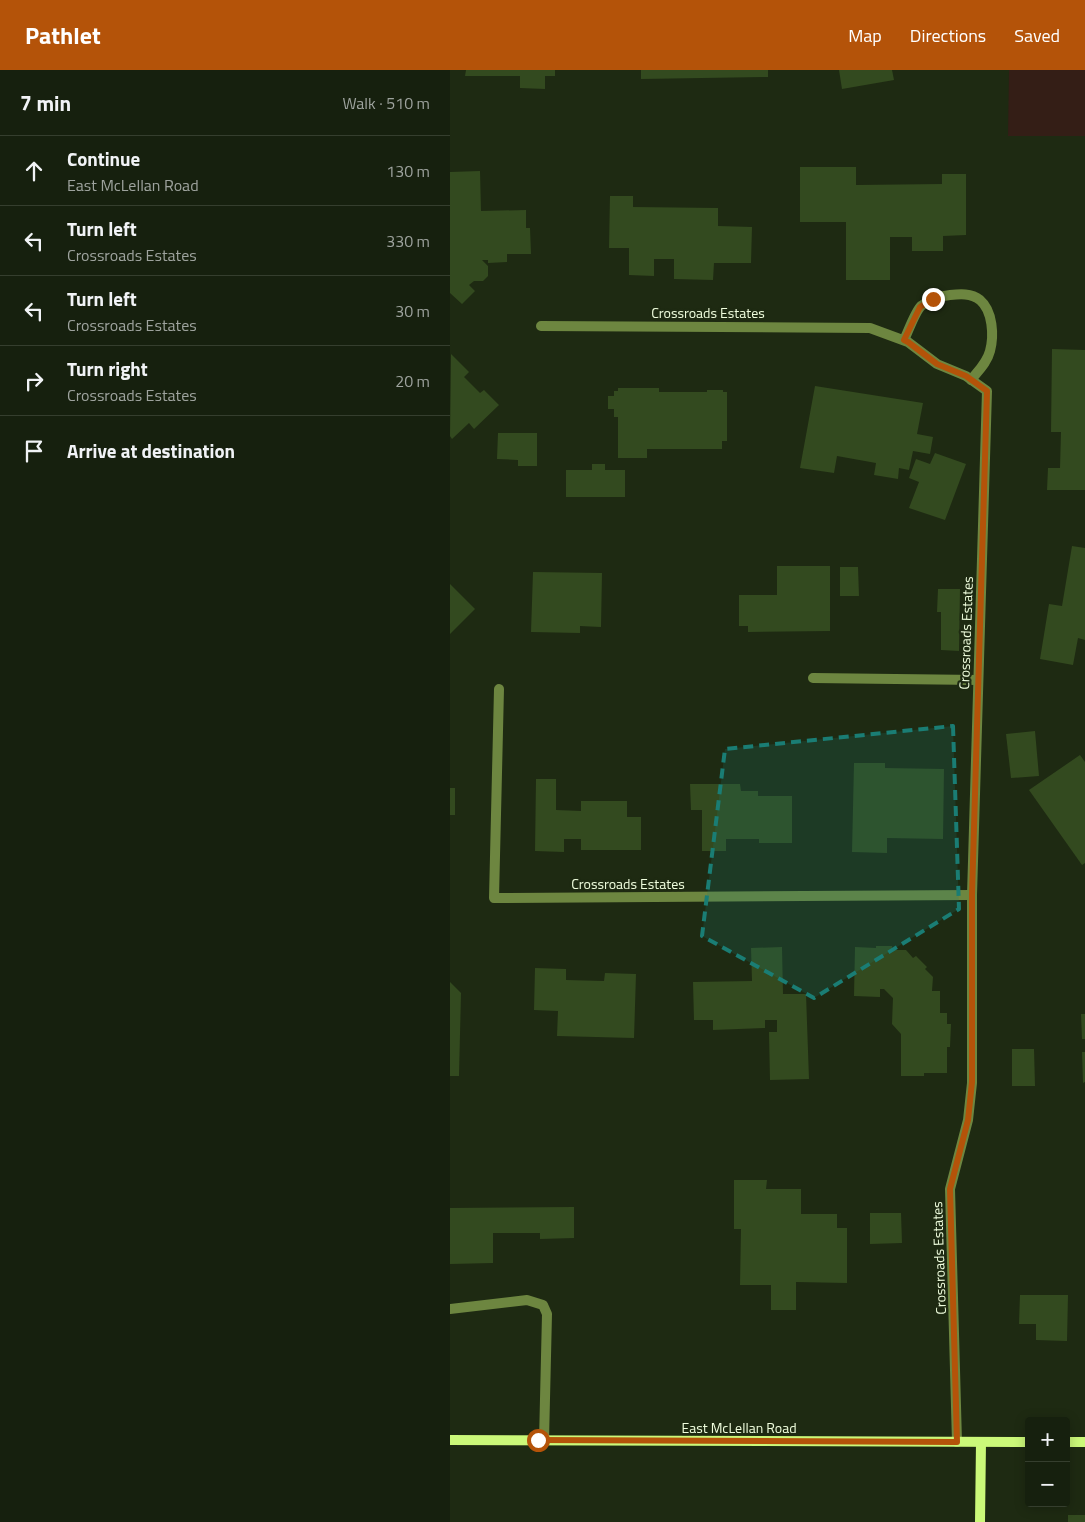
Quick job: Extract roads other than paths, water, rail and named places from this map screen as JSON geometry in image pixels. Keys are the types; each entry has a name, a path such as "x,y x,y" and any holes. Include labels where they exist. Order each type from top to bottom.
{"street":[{"path":"904,340 920,307 933,299 948,295 965,294 980,300 990,315 992,337 990,352 983,366 971,380"},
{"name":"Crossroads Estates","path":"541,326 870,328 908,342 937,364 966,376 987,391 972,895 972,1082 968,1120 950,1189 957,1442"},
{"path":"813,678 978,680"},
{"name":"Crossroads Estates","path":"499,689 494,898 972,895"},
{"path":"450,1309 527,1300 543,1305 547,1314 544,1440"},
{"name":"East McLellan Road","path":"450,1440 1025,1442"},
{"path":"980,1522 981,1442"},
{"path":"1070,1442 1085,1442"}]}
